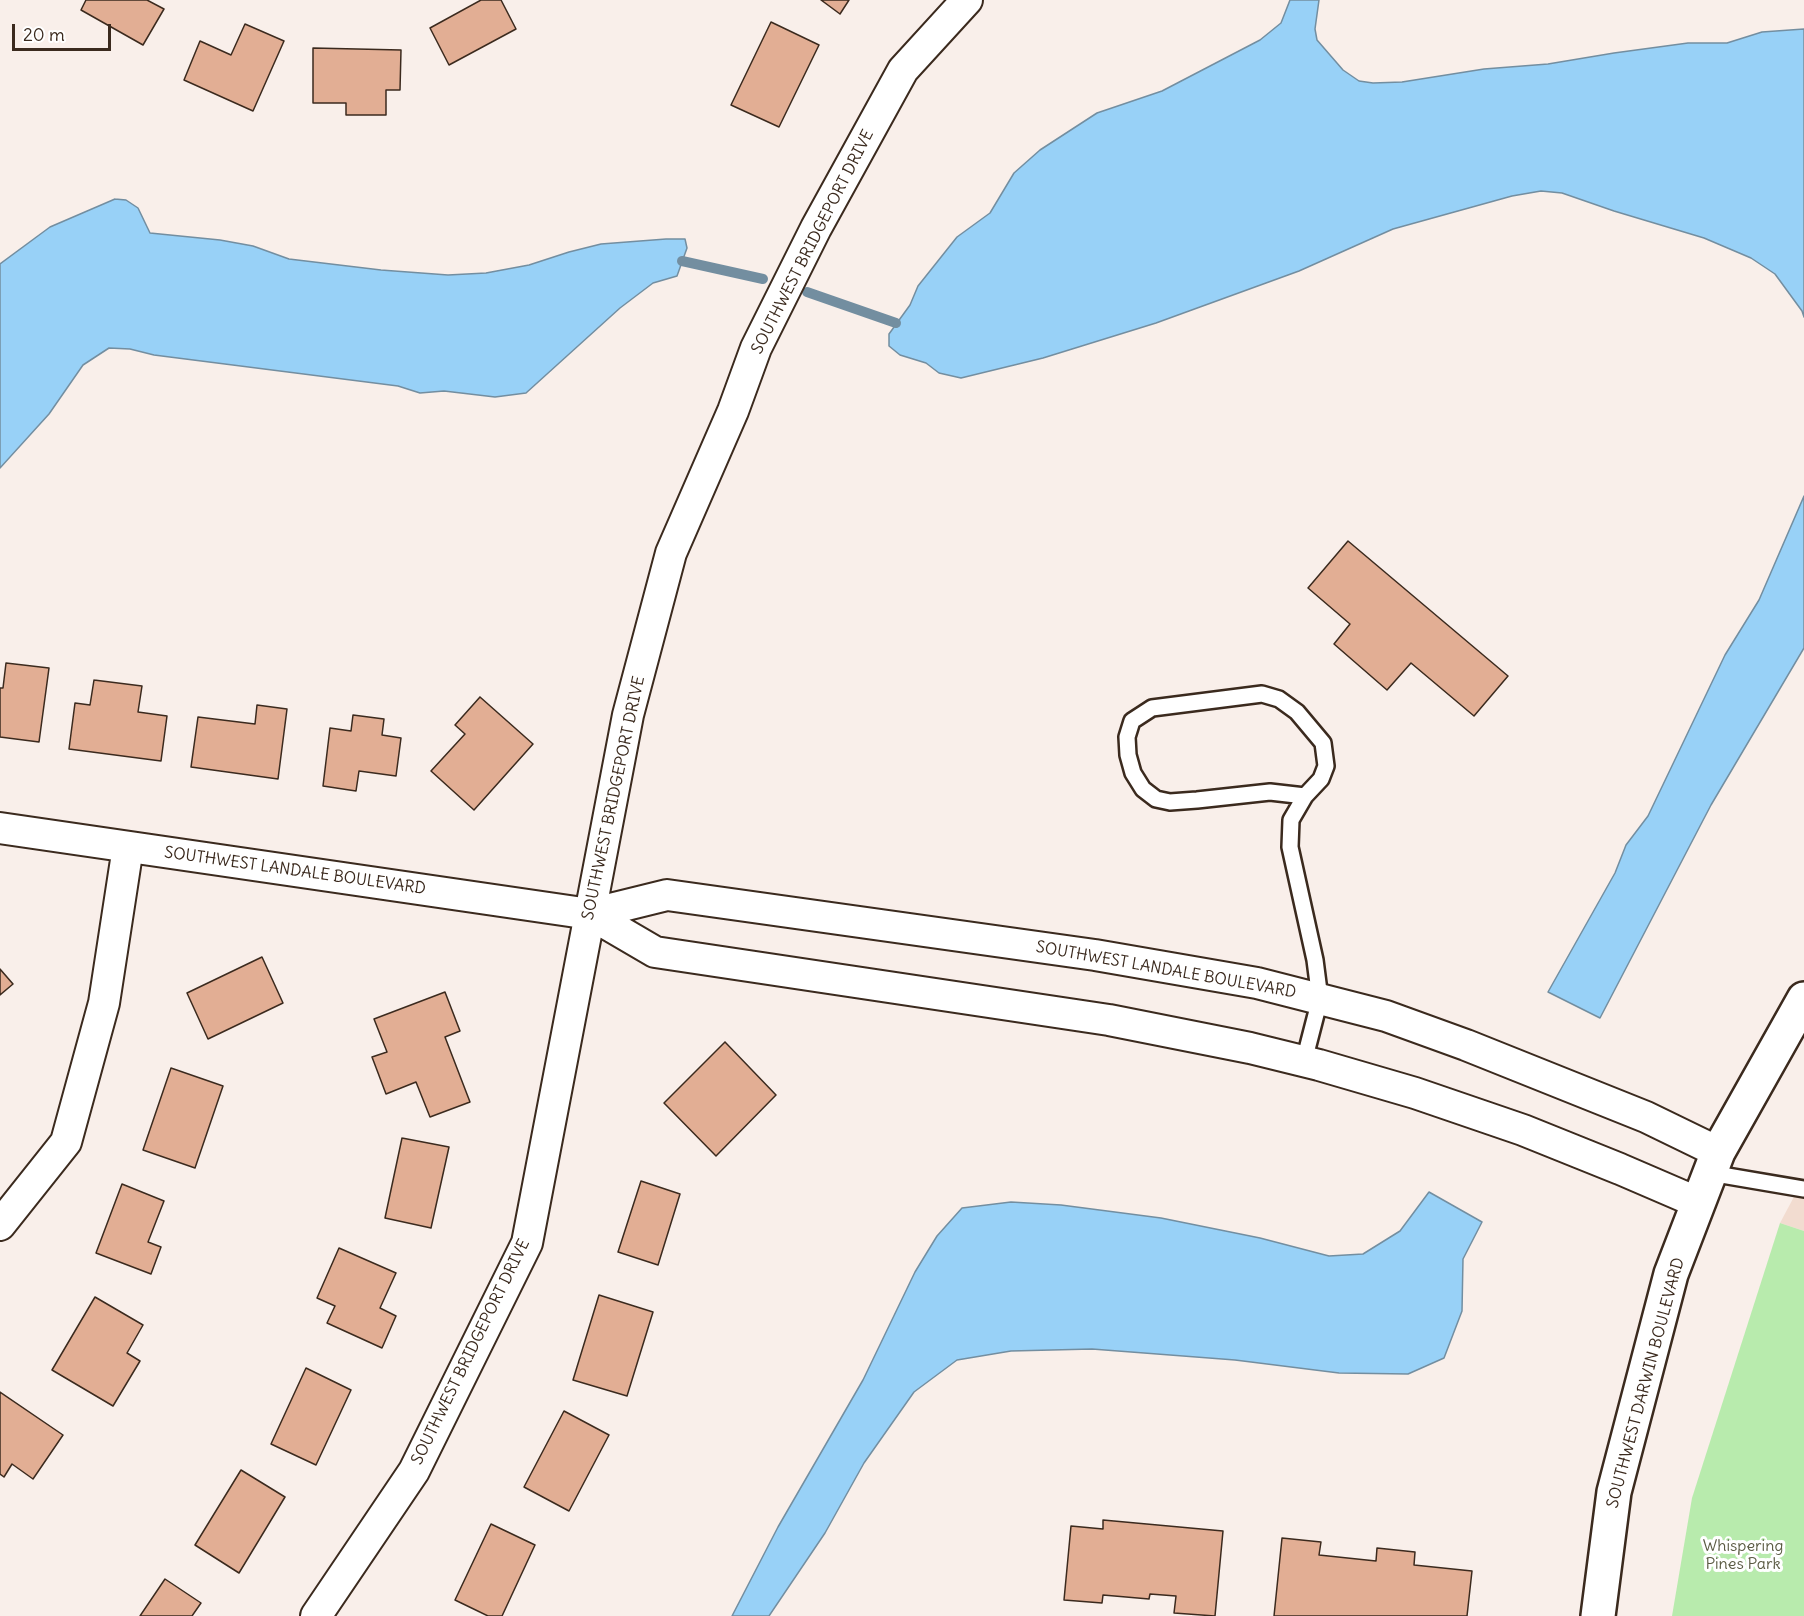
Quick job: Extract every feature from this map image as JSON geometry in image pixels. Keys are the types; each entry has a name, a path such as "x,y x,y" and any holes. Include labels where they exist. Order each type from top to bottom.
{"street":[{"name":"SOUTHWEST BRIDGEPORT DRIVE","path":"316,1616 414,1472 527,1243 628,715 671,553 733,411 756,348 816,228 903,70 967,0"},
{"name":"SOUTHWEST LANDALE BOULEVARD","path":"0,828 590,914 655,952 1109,1020 1304,1061 1415,1093 1523,1130 1620,1168 1709,1176"},
{"path":"0,1225 66,1142 104,1003 128,847"},
{"name":"SOUTHWEST LANDALE BOULEVARD","path":"590,914 667,895 1095,955 1257,983 1386,1017 1466,1045 1646,1117 1709,1176"},
{"name":"SOUTHWEST DARWIN BOULEVARD","path":"1598,1616 1614,1492 1671,1274 1709,1176 1804,999"}],"lane":[{"path":"1304,1061 1320,999 1315,960 1290,847 1291,820 1305,796 1321,779 1326,766 1323,743 1297,712 1279,699 1262,694 1152,708 1132,721 1127,737 1128,755 1133,773 1143,789 1156,799 1170,802 1188,801 1270,792 1305,796"},
{"path":"1709,1176 1804,1189"}],"shaded area":[{"path":"1804,1178 1804,1231 1780,1223"}],"green space":[{"name":"Whispering Pines Park","path":"1780,1223 1804,1231 1804,1616 1672,1616 1692,1498"}],"water":[{"path":"1290,0 1319,0 1315,29 1317,40 1343,70 1359,81 1373,83 1402,82 1484,69 1548,64 1688,43 1727,43 1762,32 1804,29 1804,317 1775,274 1751,258 1704,238 1562,193 1541,191 1512,196 1393,229 1299,271 1156,323 1043,358 961,378 939,373 926,363 900,355 889,346 889,334 910,305 918,286 957,237 990,213 1014,173 1040,150 1097,113 1162,91 1260,40 1281,23"},
{"path":"115,199 126,200 138,208 150,233 220,240 253,246 289,259 381,270 448,275 486,273 529,265 601,244 685,239 687,248 677,276 653,283 620,308 526,393 495,397 444,391 420,393 398,386 109,348 83,365 49,414 0,468 0,264 50,227"},
{"path":"1804,496 1804,648 1711,805 1600,1018 1548,992 1615,873 1626,845 1648,816 1725,655 1759,600"},
{"path":"1429,1192 1482,1222 1463,1259 1462,1311 1444,1358 1408,1374 1339,1373 1235,1360 1092,1349 1011,1351 957,1360 914,1392 864,1463 825,1533 769,1616 732,1616 778,1527 863,1380 915,1272 937,1236 962,1208 1011,1202 1061,1205 1161,1218 1260,1238 1329,1256 1363,1254 1400,1231"}],"building":[{"path":"86,0 147,0 164,9 143,45 81,10"},
{"path":"481,0 501,0 516,29 449,65 430,28"},
{"path":"821,0 849,0 840,14"},
{"path":"771,22 819,45 779,127 731,105"},
{"path":"245,24 284,41 253,111 184,80 200,41 231,55"},
{"path":"313,48 401,50 400,90 386,90 386,115 346,115 346,103 313,103"},
{"path":"1348,541 1508,676 1474,716 1411,663 1387,690 1334,644 1350,624 1308,588"},
{"path":"6,663 49,668 39,742 0,737 0,688 3,688"},
{"path":"94,680 142,686 138,712 167,716 161,761 69,749 75,703 90,705"},
{"path":"480,697 533,744 474,810 431,771 465,734 455,725"},
{"path":"257,705 287,709 278,779 191,767 198,717 255,724"},
{"path":"353,715 384,719 382,735 401,738 396,776 359,771 356,791 323,786 330,728 351,731"},
{"path":"262,957 283,1003 208,1039 187,993"},
{"path":"0,969 13,984 0,995"},
{"path":"445,992 460,1031 445,1037 470,1102 430,1117 416,1082 386,1094 372,1057 387,1052 374,1019"},
{"path":"725,1042 776,1095 716,1156 664,1103"},
{"path":"171,1068 223,1086 195,1168 143,1150"},
{"path":"402,1138 449,1147 431,1228 385,1218"},
{"path":"641,1181 680,1194 658,1265 618,1252"},
{"path":"122,1184 164,1201 148,1242 161,1247 151,1274 96,1253"},
{"path":"339,1248 396,1273 380,1308 396,1316 382,1348 327,1323 335,1306 317,1298"},
{"path":"599,1295 653,1312 627,1396 573,1380"},
{"path":"95,1297 143,1325 127,1353 140,1361 113,1406 52,1370"},
{"path":"306,1368 351,1390 316,1465 271,1444"},
{"path":"0,1392 63,1435 33,1479 12,1464 4,1477 0,1474"},
{"path":"564,1411 609,1435 569,1511 524,1487"},
{"path":"241,1470 285,1497 239,1573 195,1545"},
{"path":"1103,1520 1223,1531 1215,1616 1174,1613 1176,1596 1150,1594 1149,1599 1103,1595 1102,1603 1064,1600 1071,1526 1103,1529"},
{"path":"491,1524 535,1545 502,1616 488,1616 455,1600"},
{"path":"1282,1538 1321,1542 1319,1555 1376,1561 1377,1548 1415,1552 1414,1565 1472,1571 1467,1616 1274,1616"},
{"path":"165,1579 201,1603 192,1616 140,1616"}],"waterway":[{"path":"682,261 763,279"},
{"path":"807,292 896,323"}]}
